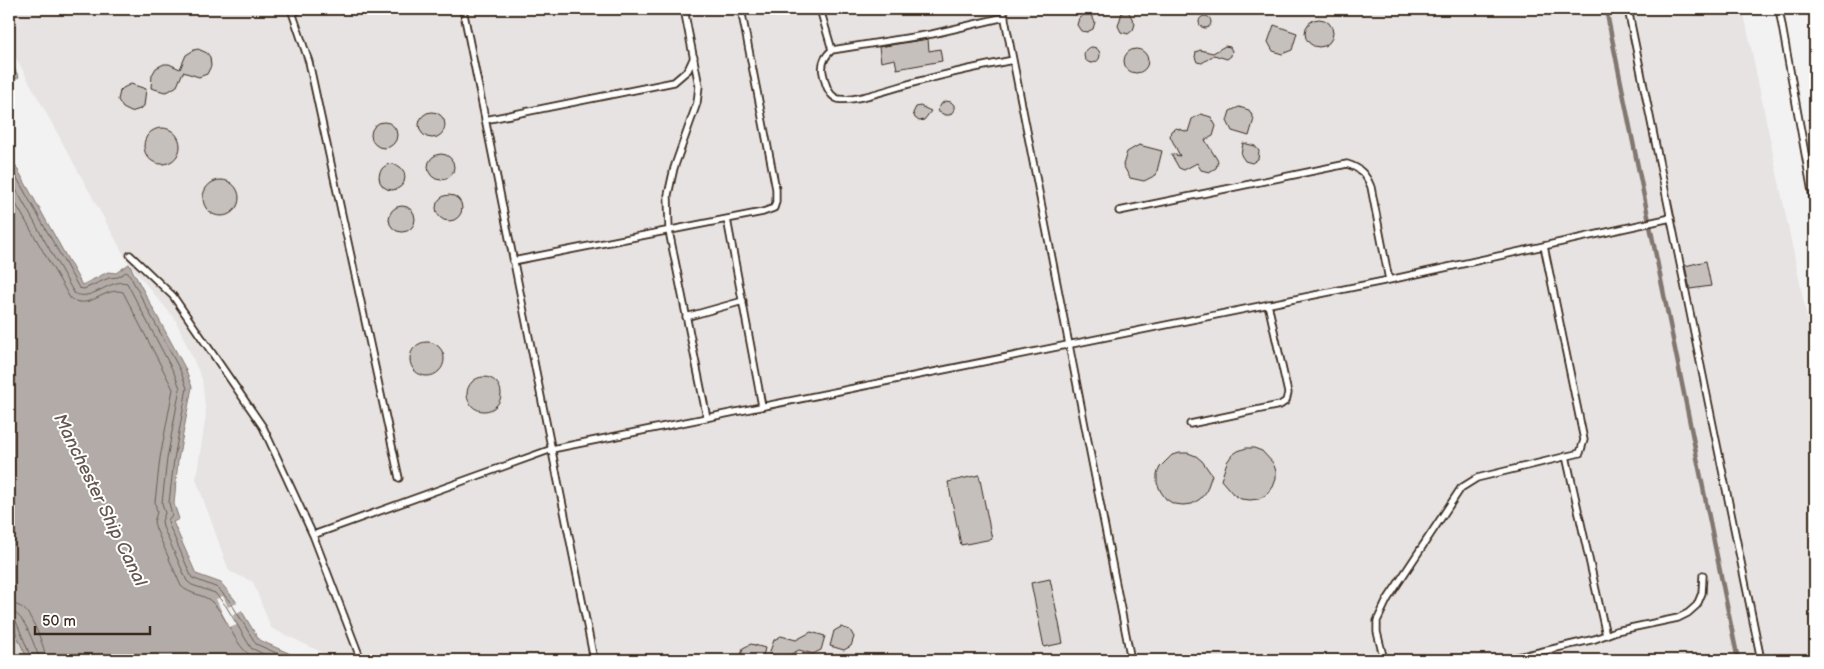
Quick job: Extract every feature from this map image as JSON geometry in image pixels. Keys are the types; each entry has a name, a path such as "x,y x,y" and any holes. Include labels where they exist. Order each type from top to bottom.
{"lane":[{"path":"300,9 292,11 309,62 399,478"},
{"path":"463,9 594,660"},
{"path":"684,9 699,86 697,103 674,168 668,195 669,231 707,418"},
{"path":"513,262 764,212 774,208 776,189 741,9"},
{"path":"820,9 832,50"},
{"path":"1003,9 1132,660"},
{"path":"1628,9 1760,660"},
{"path":"1779,9 1815,209"},
{"path":"1005,18 932,34 832,50 824,58 823,70 831,95 837,98 848,98 874,94 923,80 1013,60"},
{"path":"485,120 674,82 688,70 694,56"},
{"path":"1119,211 1347,164 1362,170 1371,187 1389,280"},
{"path":"313,534 552,450 1389,280 1671,218"},
{"path":"727,219 762,406"},
{"path":"1384,660 1377,632 1377,621 1387,600 1461,488 1477,478 1580,453 1584,440 1544,246"},
{"path":"130,255 173,296 263,427 313,534 361,660"},
{"path":"686,316 743,300"},
{"path":"1190,424 1280,405 1286,401 1288,393 1268,304"},
{"path":"1566,456 1606,635"},
{"path":"1505,660 1595,639 1616,631 1678,618 1688,613 1697,605 1703,575"}],"shaded area":[{"path":"9,9 1743,9 1815,356 1815,660 338,660 271,628 253,582 229,571 196,479 206,415 202,379 175,319 129,264 9,45"},
{"path":"9,618 28,660 9,660"}],"water":[{"path":"9,60 19,77 9,83"},
{"name":"Manchester Ship Canal","path":"9,154 82,285 108,272 116,273 129,264 185,368 192,387 178,460 174,504 179,519 173,522 196,574 221,583 235,600 259,640 304,660 28,660 9,618"}],"pier":[{"path":"223,596 228,607 240,602 244,609 233,615 237,625 229,628 216,599"}],"building":[{"path":"1123,9 1127,9 1135,24 1133,30 1128,34 1121,32 1118,26"},
{"path":"1089,12 1095,22 1093,29 1087,32 1081,31 1077,25 1079,18"},
{"path":"1203,16 1207,16 1211,22 1207,28 1203,28 1199,24 1199,20"},
{"path":"1319,19 1329,23 1333,33 1329,43 1319,47 1309,43 1305,33 1309,23"},
{"path":"1274,25 1297,33 1292,50 1282,54 1273,51 1268,42"},
{"path":"928,39 929,51 940,49 942,61 897,69 895,59 881,62 879,47"},
{"path":"1225,46 1230,47 1232,51 1231,56 1227,59 1214,55 1202,63 1197,62 1196,52 1200,50 1213,53"},
{"path":"1089,47 1095,47 1100,52 1098,61 1089,63 1084,58 1084,52"},
{"path":"198,49 207,53 210,57 211,66 207,74 199,77 183,72 177,86 169,91 165,92 151,88 152,75 156,68 169,64 180,69 186,55"},
{"path":"1131,49 1141,49 1148,56 1148,66 1141,73 1131,73 1124,66 1124,56"},
{"path":"131,84 146,89 144,106 131,112 123,108 118,100 120,91"},
{"path":"946,101 954,105 954,110 950,115 937,111 942,103"},
{"path":"920,106 931,111 924,120 919,121 913,113 916,107"},
{"path":"1239,107 1249,110 1254,119 1249,136 1232,131 1227,121 1230,111"},
{"path":"432,112 441,116 445,125 441,134 432,138 423,134 419,125 423,116"},
{"path":"1201,114 1211,117 1216,126 1213,136 1205,140 1218,161 1216,168 1209,172 1201,170 1197,163 1184,170 1179,168 1171,154 1180,156 1170,136 1171,131 1176,128 1188,132 1192,119"},
{"path":"384,122 393,126 397,135 393,144 384,148 375,144 371,135 375,126"},
{"path":"162,128 175,133 180,146 175,159 162,164 149,159 144,146 149,133"},
{"path":"1243,143 1255,146 1259,151 1258,159 1252,163 1245,161 1241,155"},
{"path":"1139,145 1162,151 1156,175 1144,181 1130,178 1123,165 1127,152"},
{"path":"441,154 450,158 454,167 450,176 441,180 432,176 428,167 432,158"},
{"path":"392,164 401,168 405,177 401,186 392,190 383,186 379,177 383,168"},
{"path":"221,180 228,181 234,185 238,191 238,205 234,211 228,215 221,216 214,215 208,211 204,205 203,198 204,191 208,185 214,181"},
{"path":"449,195 458,199 462,208 458,217 449,221 440,217 436,208 440,199"},
{"path":"402,206 411,210 415,219 411,228 402,232 393,228 389,219 393,210"},
{"path":"1706,261 1711,286 1690,289 1685,266"},
{"path":"427,342 434,343 439,347 443,352 443,366 439,371 434,375 427,376 420,375 415,371 411,366 410,359 411,352 415,347 420,343"},
{"path":"484,377 491,378 496,382 500,387 500,401 496,406 491,410 484,411 477,410 472,406 468,401 467,394 468,387 472,382 477,378"},
{"path":"1246,448 1262,451 1273,463 1276,471 1273,487 1259,499 1241,499 1233,494 1221,480 1227,462 1232,455"},
{"path":"1180,453 1196,456 1212,475 1206,492 1192,504 1174,504 1166,499 1157,483 1157,474 1160,467 1172,455"},
{"path":"979,475 992,539 961,545 948,482"},
{"path":"1050,579 1063,643 1044,647 1031,583"},
{"path":"841,627 850,630 854,637 851,646 844,650 830,646 834,631"},
{"path":"811,632 825,636 821,650 813,654 799,650 784,658 769,654 774,640 781,636 796,640"},
{"path":"751,644 765,648 762,660 740,660 743,648"}],"waterway":[{"path":"1606,9 1738,660"}]}
